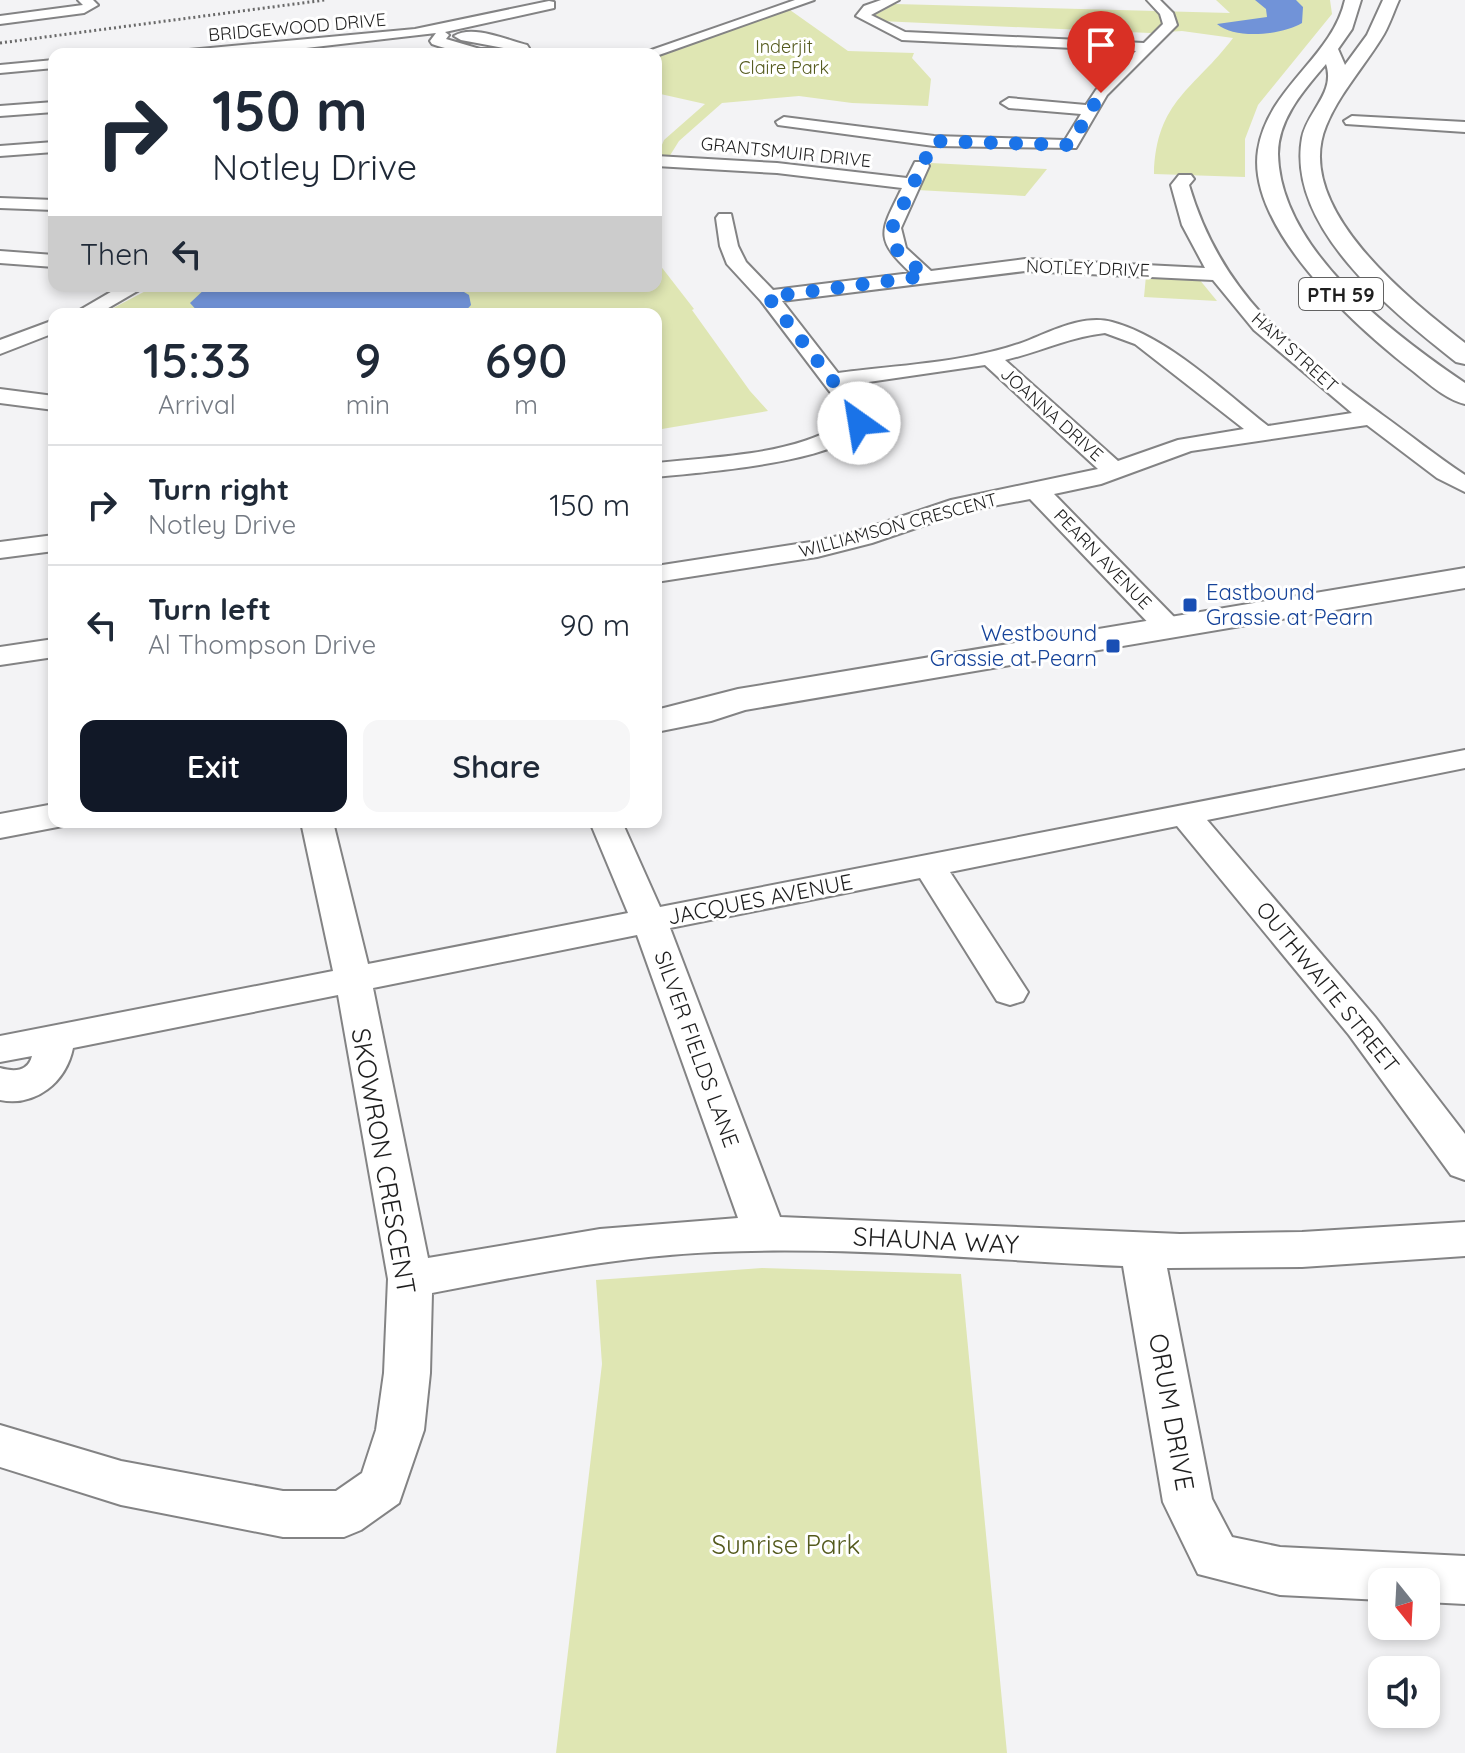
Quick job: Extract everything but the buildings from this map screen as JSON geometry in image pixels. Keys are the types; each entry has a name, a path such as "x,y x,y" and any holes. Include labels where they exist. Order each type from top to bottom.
{"main road":[{"path":"1344,0 1352,9"},
{"path":"1335,91 1375,36 1391,0"},
{"name":"PTH 59","path":"1352,9 1328,47 1290,95 1273,124 1268,163 1276,201 1302,248 1335,288 1385,335 1465,396"},
{"path":"1328,47 1338,74 1335,91"},
{"name":"PTH 59","path":"1335,91 1320,113 1311,140 1315,186 1323,206 1334,227 1370,273 1421,321 1465,356"},
{"path":"662,720 698,713 738,700 1465,578"},
{"path":"662,706 692,701 738,700"},
{"path":"0,826 48,817"}],"street":[{"path":"0,20 84,9 92,5 84,0"},
{"path":"506,0 564,8"},
{"path":"662,49 808,0"},
{"path":"865,0 888,2"},
{"path":"784,122 934,141 1066,146 1074,142 1088,110 1101,93 1170,25 1166,13 1153,0"},
{"path":"888,2 863,12 863,16 897,35 991,46 1149,47"},
{"name":"BRIDGEWOOD DRIVE","path":"223,48 251,43 365,40 440,34 549,5"},
{"path":"392,21 440,34 437,41 463,48"},
{"path":"0,69 48,65"},
{"path":"1009,103 1088,110"},
{"path":"0,111 48,107"},
{"path":"1352,121 1465,127"},
{"path":"925,276 897,250 892,234 896,215 934,141"},
{"path":"0,151 48,147"},
{"name":"GRANTSMUIR DRIVE","path":"662,161 777,168 912,184"},
{"name":"HAM STREET","path":"1185,179 1180,185 1186,216 1200,246 1218,274 1280,344 1371,417 1465,485"},
{"path":"0,203 48,205"},
{"path":"662,469 784,452 852,430 859,423 857,412 768,297 737,264 729,246 725,218"},
{"path":"0,257 48,261"},
{"name":"NOTLEY DRIVE","path":"768,297 925,276 1049,264 1218,274"},
{"path":"94,308 125,292"},
{"path":"831,381 990,358 1028,348 1070,331 1095,327 1121,330 1142,340 1261,431"},
{"path":"0,348 48,328"},
{"name":"JOANNA DRIVE","path":"990,358 1114,470"},
{"path":"0,396 48,402"},
{"name":"WILLIAMSON CRESCENT","path":"662,573 817,549 876,534 960,505 1092,479 1186,445 1261,431 1371,417"},
{"name":"PEARN AVENUE","path":"1037,491 1168,627"},
{"path":"0,550 48,544"},
{"path":"0,656 48,649"},
{"name":"JACQUES AVENUE","path":"0,1049 1465,759"},
{"name":"OUTHWAITE STREET","path":"1185,815 1362,1026 1465,1164"},
{"name":"SKOWRON CRESCENT","path":"0,1446 121,1483 283,1514 344,1514 382,1487 400,1430 407,1373 410,1279 353,979 318,828"},
{"name":"SILVER FIELDS LANE","path":"609,828 649,920 765,1234"},
{"path":"930,867 1010,992"},
{"path":"0,1082 5,1087 34,1082 49,1068 55,1038"},
{"name":"SHAUNA WAY","path":"410,1279 563,1251 712,1236 765,1234 1142,1250 1328,1250 1465,1239"},
{"name":"ORUM DRIVE","path":"1142,1250 1188,1502 1216,1557 1280,1571 1465,1580"}],"green space":[{"path":"1216,0 1330,0 1332,14 1258,105 1245,139 1245,177 1154,174 1156,149 1170,112 1233,38 1182,31 1150,33 880,21 875,15 895,4 1230,13"},
{"name":"Inderjit Claire Park","path":"790,10 848,51 914,53 912,58 931,79 928,106 852,103 799,96 722,103 679,141 669,157 662,158 664,140 705,104 662,94 662,54"},
{"path":"931,163 1047,169 1025,196 917,190"},
{"path":"662,268 750,391 768,411 662,429 662,308 113,308 144,292 662,292"},
{"path":"1146,276 1199,279 1217,301 1144,297"},
{"name":"Sunrise Park","path":"762,1268 961,1274 1007,1753 556,1753 602,1364 596,1280"}],"water":[{"path":"1255,0 1296,0 1303,7 1302,23 1259,34 1235,32 1217,24 1267,17 1266,9"},
{"path":"202,292 464,292 469,295 471,305 468,308 195,308 190,303"}],"railway":[{"path":"0,43 325,0"}],"place":[{"name":"Eastbound Grassie at Pearn","path":"1190,605"},
{"name":"Westbound Grassie at Pearn","path":"1113,646"}],"route":[{"path":"859,423 857,412 768,297 925,276 897,250 892,228 934,141 1048,147 1070,145 1088,110 1101,93"}]}
